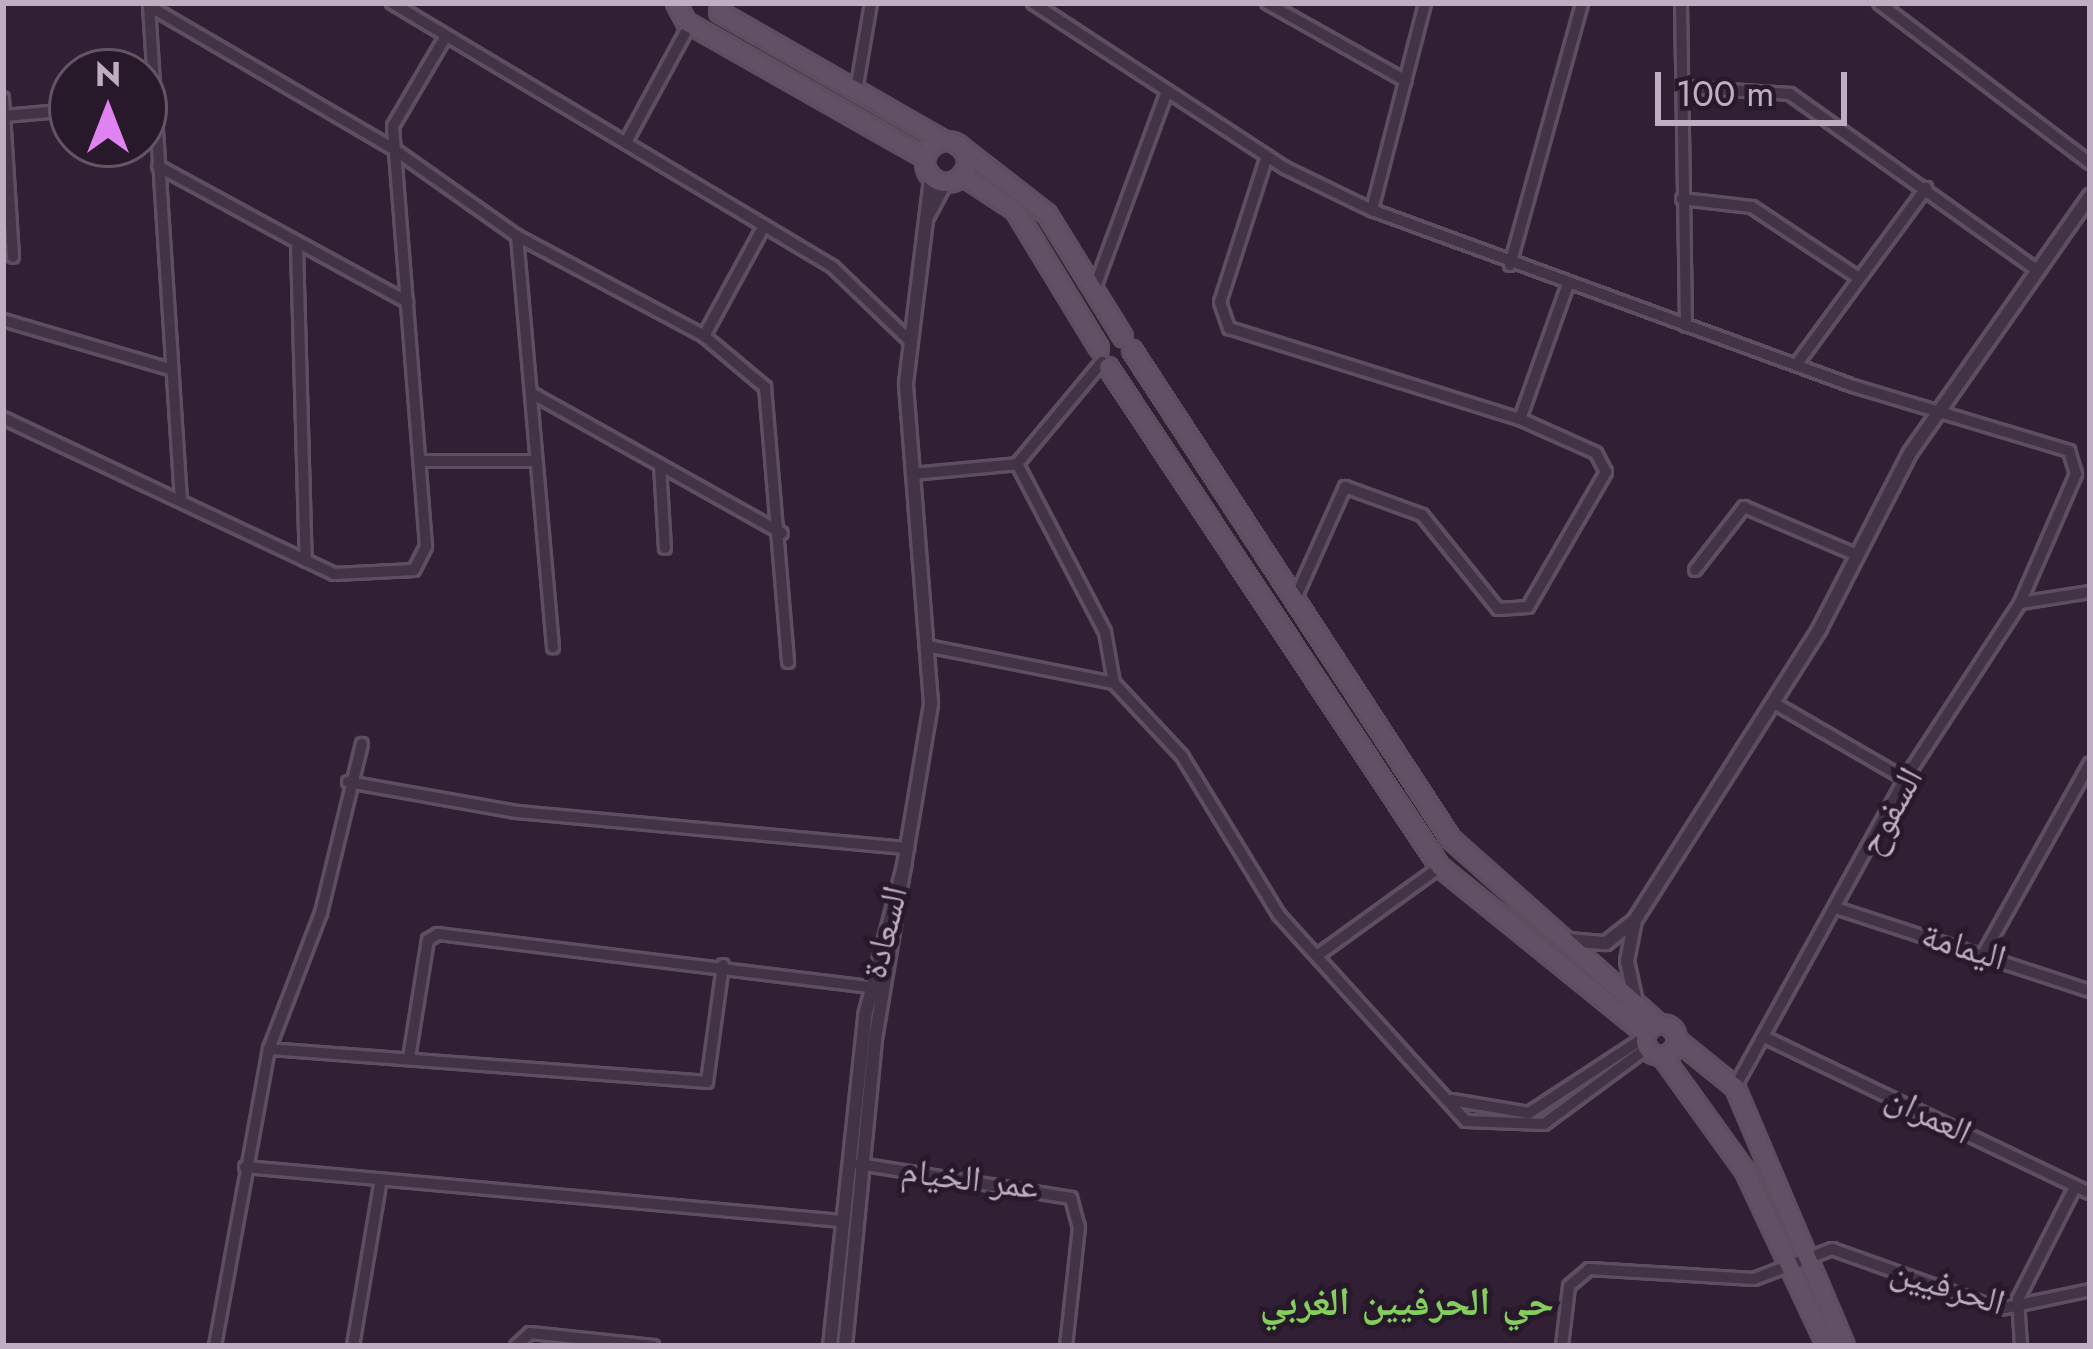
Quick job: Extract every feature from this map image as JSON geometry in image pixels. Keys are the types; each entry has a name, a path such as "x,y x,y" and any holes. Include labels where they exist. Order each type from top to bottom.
{"main road":[{"path":"656,3 926,158 938,181 963,176"},
{"path":"688,18 720,7 1026,190 1095,287 1127,344 1450,839 1636,1002 1652,1040"},
{"path":"926,158 951,143"},
{"path":"951,143 963,176 1015,210 1103,359 1440,866 1652,1040 1696,1097 1790,1261 1827,1346"},
{"path":"1103,359 1123,367 1127,344"},
{"path":"1103,359 1127,344"},
{"path":"1652,1040 1677,1040 1736,1087 1845,1346"},
{"path":"1696,1097 1722,1072"},
{"path":"1696,1097 1723,1104 1736,1087"}],"street":[{"path":"392,3 833,267 911,342"},
{"path":"856,91 872,3"},
{"path":"1033,3 1267,156 1372,210 1510,265 1935,412"},
{"path":"1268,3 1406,81"},
{"path":"1372,210 1425,3"},
{"path":"1510,265 1582,3"},
{"path":"1681,3 1686,326"},
{"path":"1879,3 2090,163"},
{"path":"148,5 148,48"},
{"path":"148,5 395,150 518,236 704,336 765,386 782,532 788,662"},
{"path":"626,142 688,18"},
{"path":"3,418 182,496 306,561 371,578 414,570 427,546 393,126 446,36"},
{"path":"1683,87 1790,94 2038,271"},
{"path":"1095,287 1167,91"},
{"path":"3,98 13,257"},
{"path":"4,116 48,112"},
{"path":"1267,156 1220,302 1229,328 1520,419 1596,452 1606,472 1528,607 1498,609 1422,515 1345,488 1295,599"},
{"path":"158,168 182,496"},
{"path":"161,168 297,248 406,302"},
{"path":"348,782 518,812 907,855 932,647 912,474 911,342 927,218 938,181"},
{"path":"1796,364 1926,188"},
{"path":"1682,199 1752,207 1859,278"},
{"path":"1636,1002 1627,961 1635,920 1774,703 1935,412 2088,202"},
{"path":"704,336 764,226"},
{"path":"518,236 553,647"},
{"path":"297,248 306,561"},
{"path":"1520,419 1568,284"},
{"path":"3,320 170,369"},
{"path":"912,474 1017,464 1103,359"},
{"path":"533,394 782,532"},
{"name":"السفوح","path":"1736,1087 1905,779 2020,602 2075,460 2046,440 1935,412"},
{"path":"422,461 536,461"},
{"path":"1017,464 1105,632 1114,683 1182,756 1263,892 1452,1100 1529,1113 1652,1040"},
{"path":"660,465 665,548"},
{"path":"1695,570 1744,507 1857,555"},
{"path":"2020,602 2090,592"},
{"path":"932,647 1114,683"},
{"path":"1774,703 1905,779"},
{"path":"215,1346 269,1049 321,913 348,782 362,744"},
{"path":"1985,951 2090,763"},
{"name":"السعادة","path":"830,1346 870,987 907,855"},
{"name":"السعادة","path":"845,1346 859,1164 907,855"},
{"path":"1318,955 1440,866"},
{"name":"اليمامة","path":"1836,908 1985,951 2090,991"},
{"path":"1553,934 1596,945 1635,920"},
{"path":"409,1058 431,935 723,965 870,987"},
{"path":"269,1049 707,1082 723,965"},
{"name":"العمران","path":"1766,1038 2090,1193"},
{"name":"عمر الخيام","path":"859,1164 1071,1198 1079,1227 1066,1346"},
{"path":"245,1166 380,1184 842,1221"},
{"path":"353,1346 380,1184"},
{"path":"2021,1346 2015,1309 2075,1186"},
{"path":"1562,1346 1576,1273 1754,1279 1807,1251"},
{"name":"الحرفيين","path":"1807,1251 1842,1251 2015,1309 2090,1290"},
{"path":"516,1346 530,1333 653,1346"}],"district":[{"name":"حي الحرفيين الغربي","path":"1407,1302"}]}
